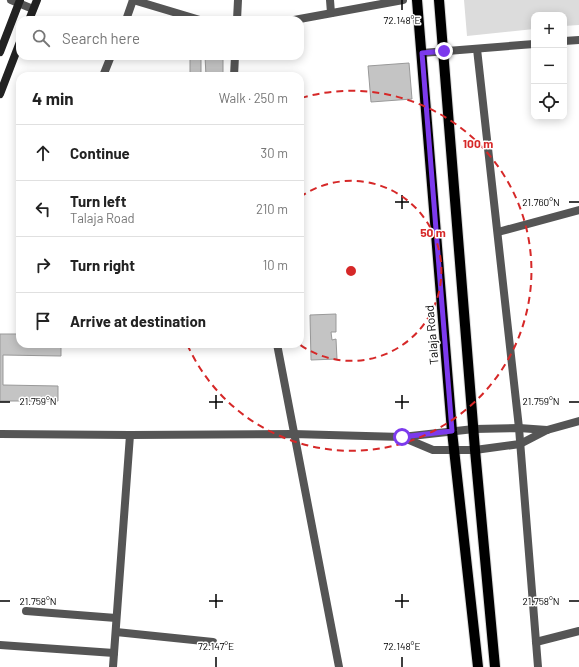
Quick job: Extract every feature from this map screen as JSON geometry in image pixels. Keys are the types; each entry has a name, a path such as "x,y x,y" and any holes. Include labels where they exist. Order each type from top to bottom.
{"main road":[{"path":"30,16 37,0"},
{"name":"Talaja Road","path":"417,0 452,431 478,667"},
{"path":"439,0 475,450 496,667"},
{"path":"0,52 17,1"},
{"path":"0,94 16,52"}],"street":[{"path":"127,16 133,0 187,16"},
{"path":"237,16 238,0"},
{"path":"330,0 331,13"},
{"path":"304,18 403,0"},
{"path":"17,1 33,9"},
{"path":"567,41 579,40"},
{"path":"422,53 531,44"},
{"path":"477,49 519,428 538,667"},
{"path":"105,72 109,60"},
{"path":"234,72 235,60"},
{"path":"498,232 579,210"},
{"path":"278,348 293,434 339,667"},
{"path":"402,437 433,450 475,450 520,444 547,430 579,421"},
{"path":"0,434 293,434 402,437 474,429 519,428 547,430"},
{"path":"113,667 130,435"},
{"path":"26,611 116,618"},
{"path":"536,642 579,631"},
{"path":"116,632 213,642"},
{"path":"0,644 114,653"}],"shaded area":[{"path":"464,0 579,0 579,25 567,26 567,12 531,12 531,29 467,36"}],"building":[{"path":"190,60 201,60 201,72 190,72"},
{"path":"205,60 223,60 223,72 206,72"},
{"path":"409,63 412,99 371,102 368,66"},
{"path":"336,314 336,332 331,332 332,340 336,339 337,359 311,360 310,315"},
{"path":"0,334 16,334 16,348 61,348 61,356 3,355 3,385 58,386 58,401 0,401"}],"route":[{"path":"402,437 452,431 422,53 444,51"}]}
